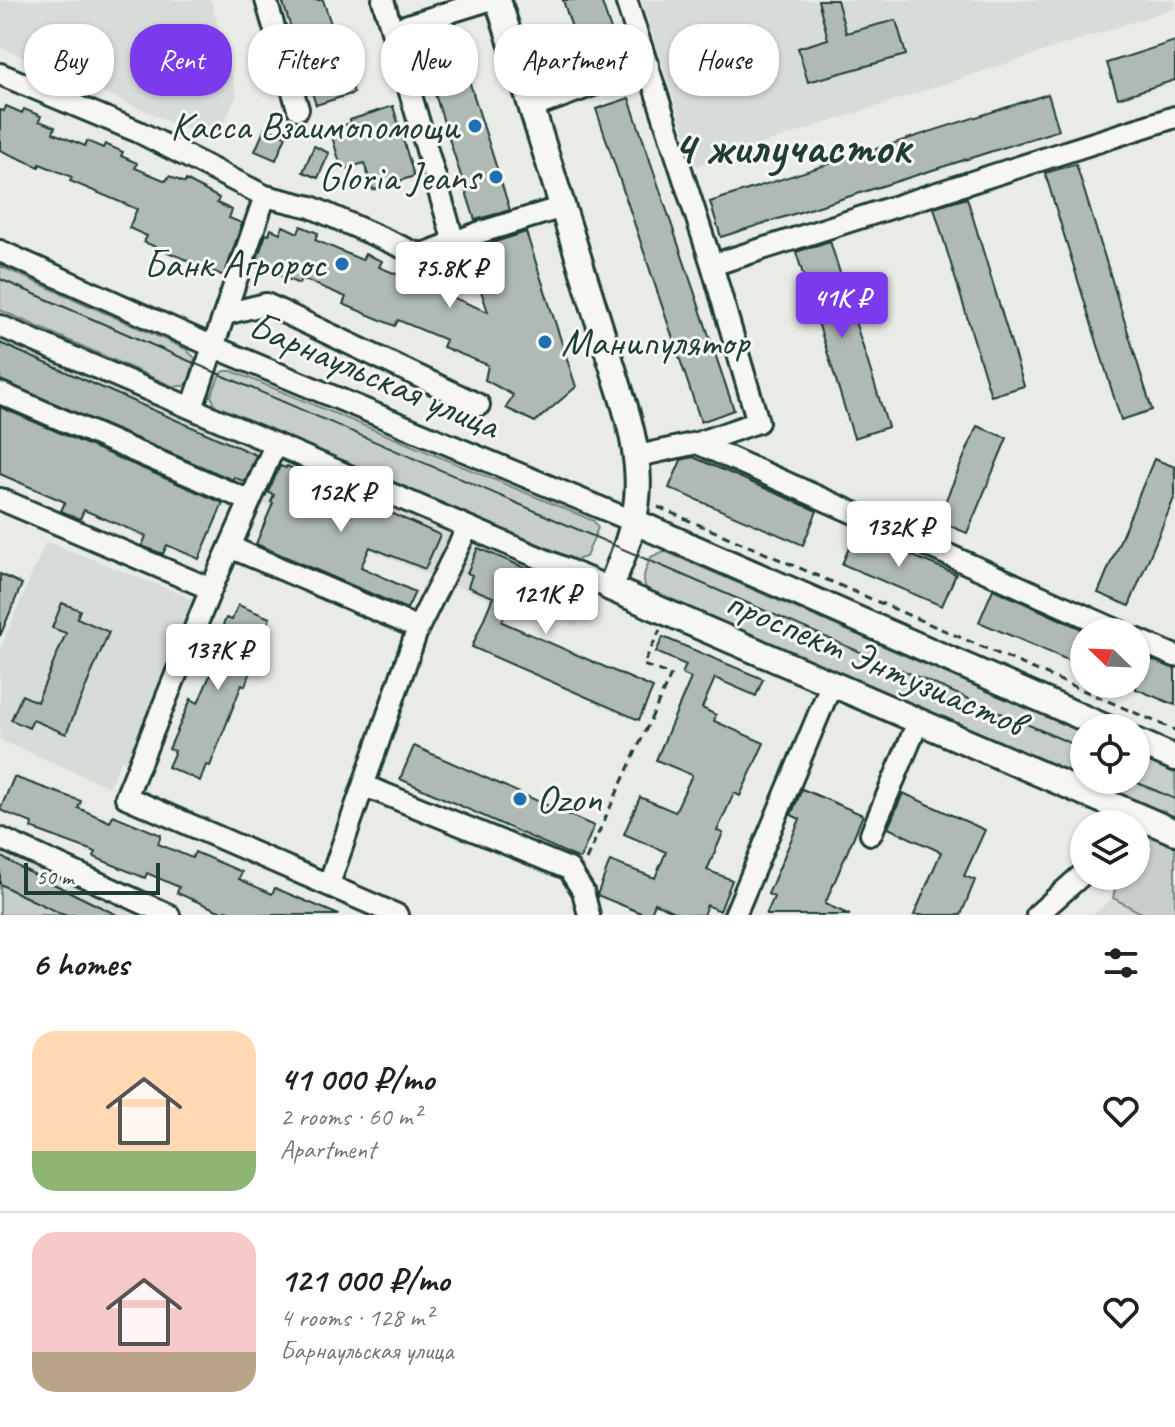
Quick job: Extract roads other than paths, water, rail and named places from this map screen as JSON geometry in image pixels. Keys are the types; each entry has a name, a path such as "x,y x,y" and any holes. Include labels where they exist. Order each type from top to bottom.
{"main road":[{"path":"498,0 638,456 639,488 635,522 610,588"},
{"name":"проспект Энтузиастов","path":"635,522 1075,714"},
{"name":"проспект Энтузиастов","path":"610,588 1111,810"},
{"path":"1150,747 1175,758"},
{"name":"проспект Энтузиастов","path":"1150,825 1175,832"}],"street":[{"path":"266,0 298,109"},
{"path":"383,0 390,24"},
{"path":"411,24 489,0"},
{"path":"626,0 634,24"},
{"path":"0,74 139,132 265,196 311,207 413,252 423,254 563,207"},
{"path":"638,456 697,443 758,422 653,81"},
{"path":"411,96 454,242"},
{"path":"533,107 563,96"},
{"path":"712,265 1175,117"},
{"path":"192,408 265,196"},
{"name":"Барнаульская улица","path":"0,251 214,347 635,522"},
{"path":"225,314 266,304 479,405"},
{"path":"0,326 610,588"},
{"path":"0,393 250,501"},
{"path":"697,443 1090,618"},
{"path":"275,445 211,589 126,797 397,915"},
{"path":"0,499 211,589"},
{"path":"329,884 418,628 467,529"},
{"path":"230,547 418,628"},
{"path":"1150,645 1175,656"},
{"path":"735,915 831,685"},
{"path":"871,834 918,722"},
{"path":"365,786 569,869 583,891 589,915"},
{"path":"0,838 169,915"},
{"path":"1037,915 1070,886"}],"tram line":[{"path":"0,279 1070,743"},
{"path":"1150,788 1175,799"}],"place":[{"name":"Касса Взаимопомощи","path":"475,126"},
{"name":"Gloria Jeans","path":"496,177"},
{"name":"Банк Агророс","path":"342,264"},
{"name":"Манипулятор","path":"545,342"},
{"name":"Ozon","path":"520,799"}],"district":[{"name":"4 жилучасток","path":"792,147"}]}
